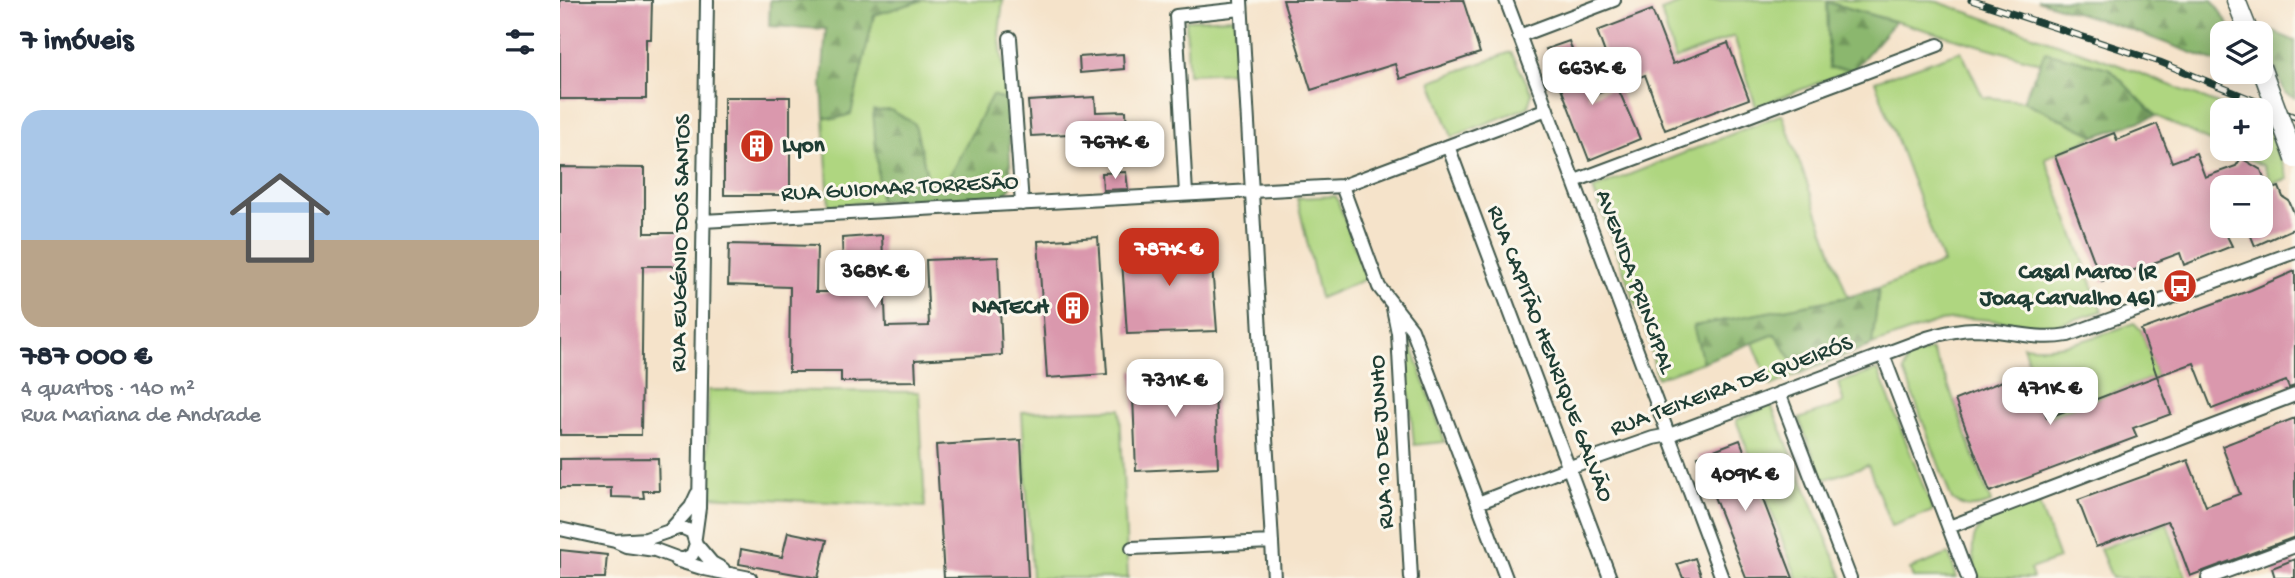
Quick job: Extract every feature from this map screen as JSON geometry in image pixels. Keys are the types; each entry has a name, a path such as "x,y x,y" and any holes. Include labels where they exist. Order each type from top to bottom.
{"street":[{"name":"RUA EUGÉNIO DOS SANTOS","path":"696,540 699,508 707,0"},
{"name":"AVENIDA PRINCIPAL","path":"1506,0 1722,578"},
{"path":"1519,36 1614,0"},
{"path":"2236,0 2244,21"},
{"path":"1186,194 1177,16 1241,5 1274,578"},
{"path":"1010,38 1022,204"},
{"path":"1575,181 1938,45"},
{"path":"2267,84 2295,159"},
{"name":"RUA GUIOMAR TORRESÃO","path":"703,221 1342,186 1547,109"},
{"name":"RUA CAPITÃO HENRIQUE GALVÃO","path":"1448,146 1611,578"},
{"path":"1342,186 1379,287 1412,329 1506,578"},
{"name":"RUA TEIXEIRA DE QUEIRÓS","path":"1478,503 1570,467 1669,435 1953,331 1983,330 2034,338 2068,335 2295,252"},
{"name":"RUA 10 DE JUNHO","path":"1393,304 1398,333 1412,578"},
{"path":"1883,355 1968,578"},
{"path":"1779,393 1850,578"},
{"path":"1948,527 2295,395"},
{"name":"RUA EUGÉNIO DOS SANTOS","path":"669,531 691,507 699,487"},
{"path":"615,541 646,539 681,527 687,528 712,563 729,573"},
{"path":"560,530 655,550 705,569 750,578"},
{"path":"669,531 663,543 664,549 673,559 681,560 691,555 696,540"},
{"path":"1132,548 1272,542"},
{"path":"2208,578 2295,546"}],"green space":[{"path":"770,0 923,0 874,15 851,114 835,119 824,117 822,84 826,29 769,26"},
{"path":"923,0 1003,0 999,34 1008,101 992,96 947,182 928,180 874,111 880,201 829,206 824,117 835,119 851,114 874,15"},
{"path":"1690,0 1932,0 2111,62 2210,101 2210,141 2156,116 2109,68 2041,63 1828,2 1829,68 1854,69 1756,107 1734,36 1675,60 1661,11"},
{"path":"2037,0 2212,0 2227,21 2210,21 2210,60 2123,27"},
{"path":"1827,2 1895,22 1854,69 1829,68"},
{"path":"1235,18 1238,72 1188,74 1186,20"},
{"path":"2273,32 2295,41 2295,98 2285,93 2273,62"},
{"path":"1961,51 1983,97 2023,101 2096,136 2045,158 2102,311 2054,326 1968,318 1940,321 1872,345 1879,288 1943,263 1875,81"},
{"path":"1511,52 1532,93 1528,107 1452,137 1431,81"},
{"path":"2045,52 2109,68 2156,116 2096,136 2023,101"},
{"path":"992,95 1008,101 1011,187 1003,196 880,201 873,111 891,110 915,124 928,180 946,182"},
{"path":"1782,114 1848,297 1694,326 1703,362 1657,378 1648,336 1593,189"},
{"path":"2273,138 2288,179 2273,183 2273,175 2268,175 2264,166 2253,161 2273,161"},
{"path":"1336,196 1366,279 1320,298 1297,198"},
{"path":"1879,288 1872,345 1801,373 1775,334 1703,362 1693,326 1848,297"},
{"path":"2134,323 2141,330 2157,376 2047,418 2023,346 2066,345"},
{"path":"1775,334 1801,373 1771,386 1753,343"},
{"path":"1409,338 1445,442 1414,445 1404,341"},
{"path":"1931,350 1946,379 1991,503 1971,507 1952,500 1904,371 1907,358"},
{"path":"1878,370 1933,511 1891,526 1868,465 1823,480 1799,419 1844,403 1838,383"},
{"path":"708,390 919,392 925,507 707,496"},
{"path":"1771,405 1843,578 1797,578 1736,420"},
{"path":"1120,409 1128,578 1032,578 1022,412"},
{"path":"2038,501 2059,559 2030,569 2033,578 1978,578 1973,558 1973,543 1977,532 1994,517"},
{"path":"2167,523 2186,578 2112,578 2100,549"},
{"path":"1949,554 1957,578 1913,578 1910,569"}],"building":[{"path":"560,0 652,0 651,39 646,39 646,99 560,99"},
{"path":"1283,0 1463,0 1480,53 1400,79 1395,64 1311,90"},
{"path":"1652,10 1673,64 1728,43 1749,99 1665,130 1645,75 1617,86 1597,31"},
{"path":"1569,41 1589,97 1617,86 1640,139 1589,160 1546,49"},
{"path":"1123,54 1124,69 1080,73 1079,57"},
{"name":"Lyon","path":"724,97 790,97 790,195 724,195"},
{"path":"1095,97 1096,112 1126,111 1127,131 1031,136 1028,101"},
{"path":"2157,124 2172,162 2196,153 2205,177 2210,175 2210,238 2228,238 2232,246 2184,265 2180,253 2102,282 2055,156 2114,133 2117,140"},
{"path":"2239,161 2246,161 2261,170 2263,175 2211,175 2236,166"},
{"path":"560,167 645,168 645,233 679,233 679,266 643,266 641,435 560,435"},
{"path":"1126,172 1128,189 1103,190 1102,173"},
{"path":"2279,187 2283,197 2289,201 2295,215 2295,228 2273,238 2273,189"},
{"path":"882,235 886,327 929,326 926,260 998,257 1002,355 915,360 916,381 841,382 841,372 789,372 790,287 728,285 729,244 817,246 816,292 844,292 842,238"},
{"name":"NATECH","path":"1098,237 1107,374 1047,378 1038,241"},
{"path":"2252,238 2273,238 2255,246"},
{"path":"1210,239 1217,331 1127,334 1121,246"},
{"path":"2295,271 2295,386 2289,388 2286,381 2212,409 2194,363 2157,376 2141,330"},
{"path":"1214,367 1218,467 1136,471 1132,371"},
{"path":"2030,370 2047,418 2157,376 2171,414 2133,428 2137,437 1990,492 1955,400"},
{"path":"2295,418 2295,537 2190,576 2167,521 2096,547 2078,500 2188,460 2206,506 2240,494 2222,446"},
{"path":"1021,440 1028,577 944,578 936,445"},
{"path":"1740,440 1793,578 1746,578 1698,456"},
{"path":"658,458 659,491 643,491 644,498 611,497 611,488 560,488 560,459"},
{"path":"788,532 827,540 818,578 739,564 741,549 782,557"},
{"path":"560,550 607,555 605,578 560,578"},
{"path":"1695,558 1702,578 1683,578 1677,564"},
{"path":"2295,559 2295,578 2275,578 2272,568"}],"railway":[{"path":"1971,0 2160,62 2295,117"}],"place":[{"name":"Lyon","path":"757,146"},
{"name":"Casal Marco (R Joaq Carvalho 46)","path":"2180,286"},
{"name":"NATECH","path":"1073,308"}]}
